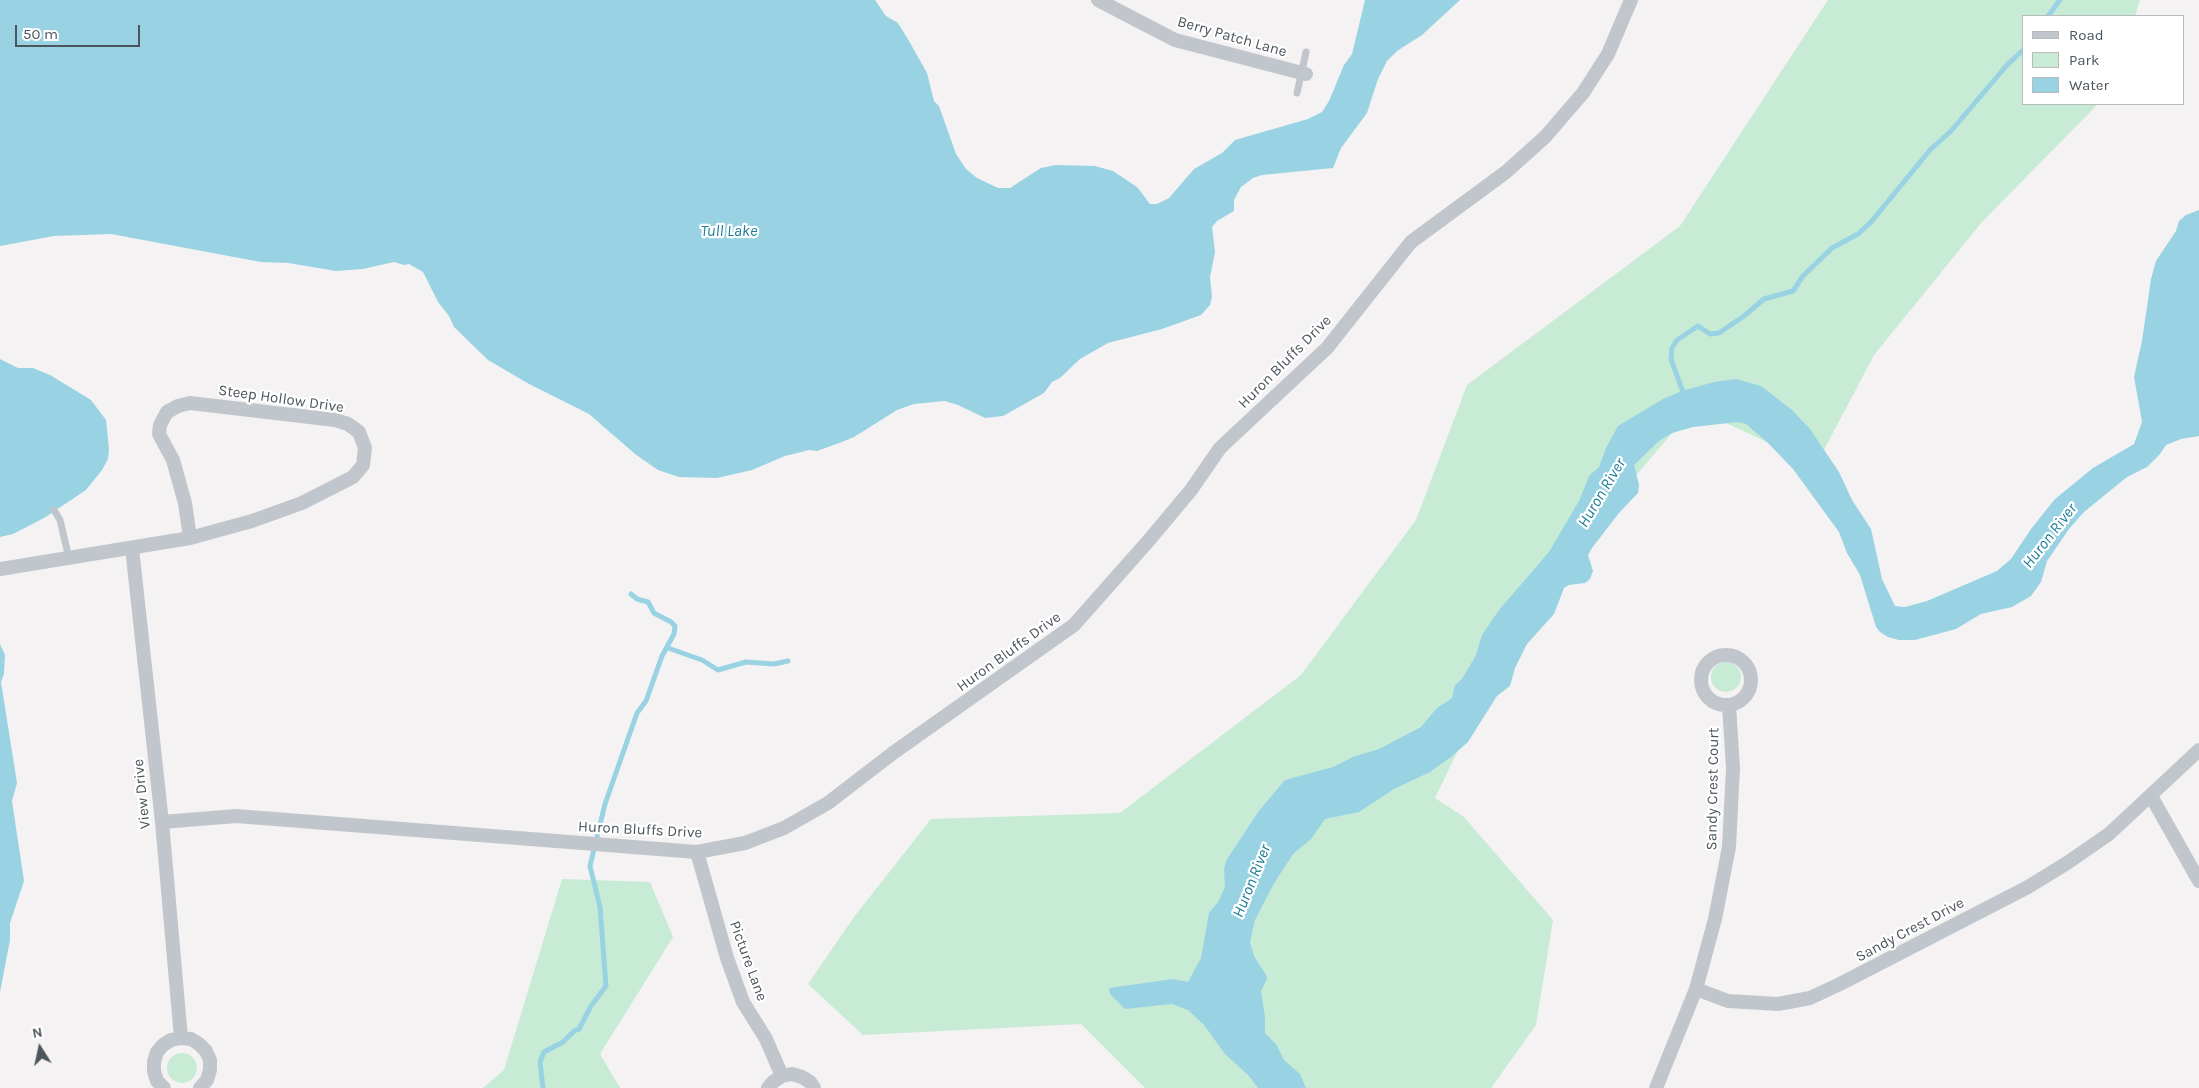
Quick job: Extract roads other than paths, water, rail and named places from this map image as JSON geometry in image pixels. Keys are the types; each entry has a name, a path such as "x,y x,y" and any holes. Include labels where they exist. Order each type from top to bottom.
{"street":[{"name":"Berry Patch Lane","path":"1098,0 1175,40 1303,74"},
{"name":"Huron Bluffs Drive","path":"162,822 236,816 698,852 745,843 784,828 828,804 893,753 1074,625 1150,539 1190,490 1220,448 1327,348 1411,242 1506,172 1545,137 1583,93 1608,54 1631,0"},
{"name":"Steep Hollow Drive","path":"0,569 190,538 252,521 302,502 353,476 363,465 365,448 359,432 348,424 335,420 190,403 178,406 167,412 160,425 159,434 173,460 185,503 190,538"},
{"name":"View Drive","path":"132,548 162,822 180,1038"},
{"name":"Sandy Crest Court","path":"1696,989 1715,919 1729,847 1732,768 1729,706"},
{"name":"Sandy Crest Drive","path":"1696,989 1728,1001 1778,1004 1810,998 2028,888 2068,863 2109,834 2199,750"},
{"path":"2151,796 2199,881"},
{"name":"Picture Lane","path":"698,852 727,958 743,1002 766,1039 782,1076"},
{"path":"1656,1088 1696,989"},
{"path":"164,1088 157,1081 154,1071 157,1052 171,1040 180,1038 191,1039 199,1044 206,1051 210,1060 207,1080 200,1088"},
{"path":"768,1088 782,1076 792,1074 802,1076 814,1088"}],"lane":[{"path":"1297,93 1303,74 1306,52"},
{"path":"54,510 60,520 69,558"}],"water":[{"name":"Tull Lake","path":"0,0 875,0 886,16 898,23 909,41 927,73 934,101 939,106 956,154 966,169 977,178 998,188 1010,188 1041,168 1056,165 1095,166 1113,171 1137,187 1150,204 1157,204 1169,198 1194,169 1222,153 1235,140 1308,119 1322,112 1329,101 1344,65 1352,54 1365,0 1460,0 1422,35 1397,51 1387,61 1378,79 1367,113 1341,148 1333,168 1262,175 1253,178 1241,187 1234,200 1234,211 1217,221 1212,227 1215,252 1210,277 1212,297 1210,305 1201,315 1162,329 1108,343 1080,359 1060,378 1052,382 1044,393 1003,416 985,418 945,401 914,404 897,410 854,437 842,442 817,451 809,450 785,456 752,470 717,478 679,477 658,470 635,454 589,414 529,384 488,360 454,327 449,316 438,302 423,272 409,264 404,265 394,262 363,269 336,271 288,263 261,262 111,234 54,236 0,246"},
{"name":"Huron River","path":"2199,210 2199,436 2181,439 2166,445 2147,467 2127,477 2084,512 2069,529 2047,561 2041,582 2031,596 2012,607 1981,614 1956,629 1915,640 1899,640 1888,637 1876,627 1860,575 1847,553 1839,532 1793,469 1767,442 1746,424 1738,422 1693,427 1672,433 1659,441 1634,465 1639,485 1638,493 1619,513 1588,555 1593,571 1590,579 1585,583 1569,585 1564,588 1554,614 1527,644 1515,668 1510,686 1497,696 1468,742 1430,772 1394,789 1359,812 1325,819 1311,839 1293,854 1273,885 1255,920 1250,942 1254,956 1267,979 1261,991 1265,1017 1265,1033 1276,1044 1284,1060 1300,1074 1306,1088 1258,1088 1249,1076 1225,1054 1204,1025 1188,1010 1172,1004 1125,1009 1110,994 1109,988 1173,979 1188,982 1201,958 1209,913 1218,902 1225,887 1224,869 1226,861 1258,812 1285,780 1333,767 1353,757 1379,749 1421,727 1437,708 1452,698 1455,685 1462,679 1476,655 1482,635 1499,610 1549,552 1579,501 1589,476 1599,467 1606,448 1618,426 1663,399 1682,391 1714,382 1736,379 1761,386 1792,410 1810,429 1839,472 1852,500 1871,529 1882,579 1895,606 1905,607 1927,601 1997,571 2011,559 2031,529 2055,499 2093,468 2134,444 2142,422 2134,377 2142,341 2151,279 2156,261 2176,231 2179,221 2186,215"},
{"path":"0,359 18,368 33,368 50,375 91,400 106,420 109,449 108,459 102,470 86,490 44,518 13,534 0,537"},
{"path":"0,644 5,655 4,674 1,682 17,783 12,801 24,881 10,923 10,940 0,992"}],"waterway":[{"path":"2049,15 2060,0"},
{"path":"1684,395 1671,359 1672,348 1677,340 1698,326 1710,334 1719,333 1744,316 1764,299 1793,291 1803,276 1832,248 1858,234 1871,222 1930,150 1951,131 2007,65 2022,51"},
{"path":"543,1088 540,1062 544,1052 563,1042 574,1031 579,1029 591,1006 606,986 600,907 590,866 605,804 637,713 646,701 662,656 674,634 675,626 671,622 654,613 648,602 637,599 631,594"},
{"path":"668,648 702,660 718,670 746,662 774,664 788,661"}]}
